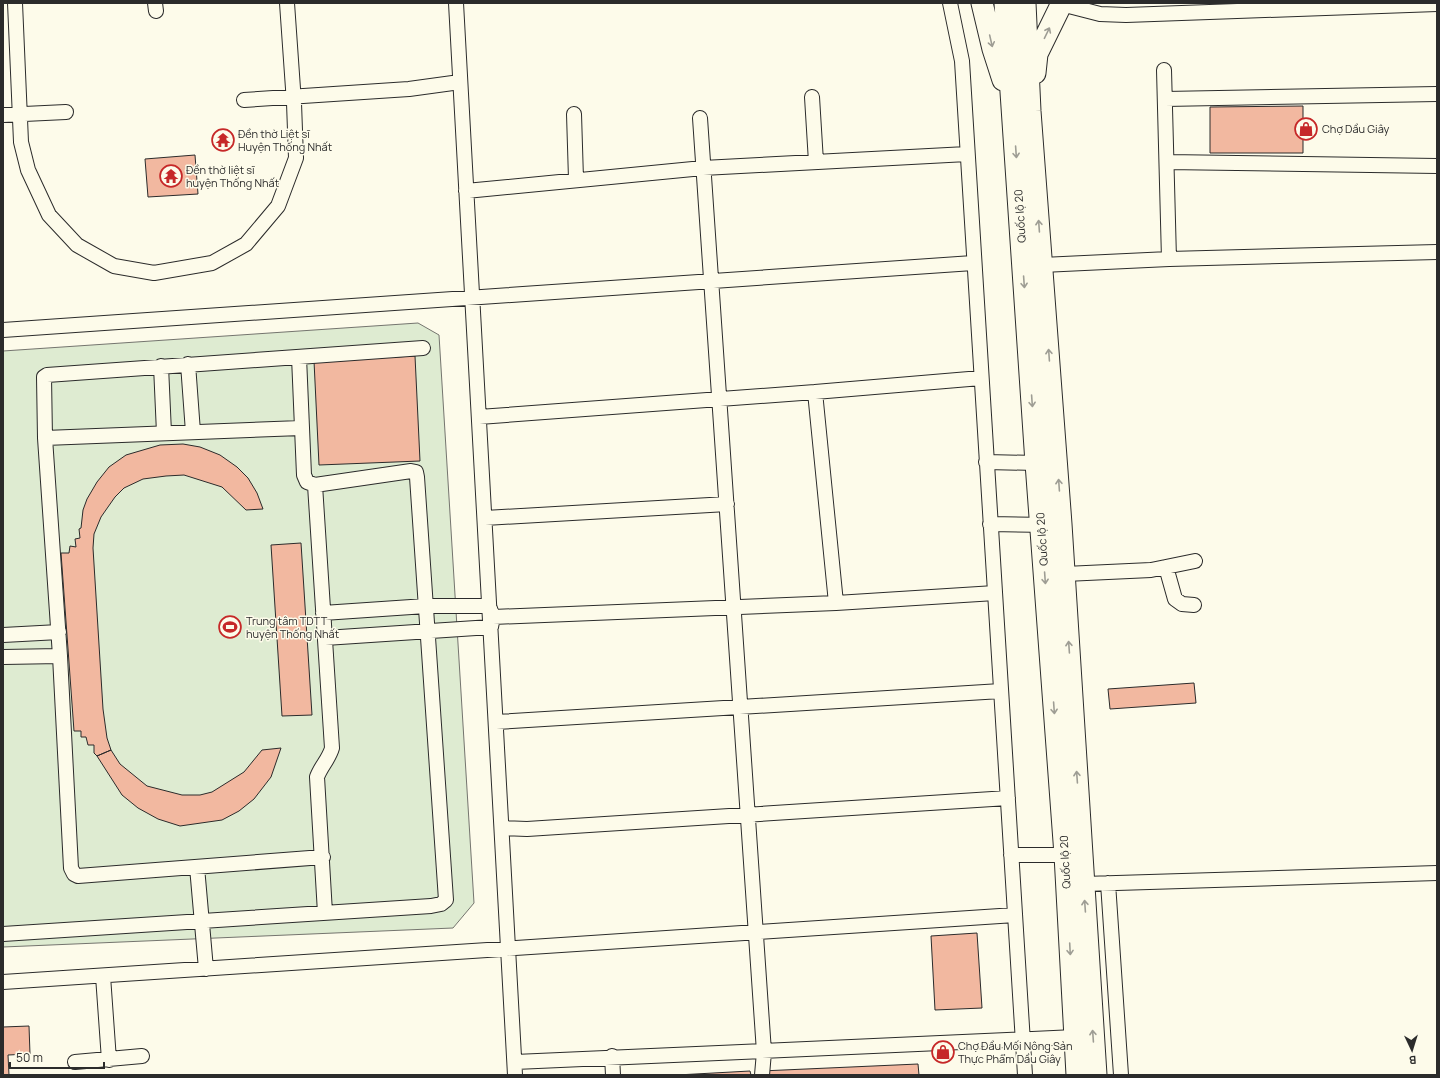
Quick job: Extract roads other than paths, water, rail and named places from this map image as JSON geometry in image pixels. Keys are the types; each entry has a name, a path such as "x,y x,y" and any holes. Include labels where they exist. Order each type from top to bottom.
{"highway":[{"path":"982,3 993,49 1022,112"},
{"name":"Quốc lộ 20","path":"1005,3 1022,112 1042,265 1065,855 1077,1075"},
{"name":"Quốc lộ 20","path":"1025,3 1022,112 1036,463 1065,574 1096,1075"},
{"path":"1022,112 1037,54 1062,3"}],"street":[{"path":"15,3 22,142 28,170 49,215 77,245 114,266 154,273 212,263 246,244 278,206 296,158 294,96 287,3"},
{"path":"456,3 515,1068 612,1056 764,1052 1023,1038 1075,1037"},
{"path":"950,3 959,40 962,61 973,263 1025,1075"},
{"path":"1062,3 1100,14 1126,15 1437,4"},
{"path":"1164,70 1169,258"},
{"path":"244,100 409,89 460,82"},
{"path":"1165,99 1437,94"},
{"path":"812,97 816,162"},
{"path":"3,115 66,112"},
{"path":"574,114 576,179"},
{"path":"700,118 764,1052 762,1075"},
{"path":"466,191 576,179 703,168 967,154"},
{"path":"1167,162 1437,166"},
{"path":"1042,265 1169,258 1437,252"},
{"path":"3,330 973,263"},
{"path":"322,857 78,876 74,874 71,868 59,632 45,438 43,382 47,375 423,348"},
{"path":"3,934 431,906 442,904 446,900 416,472 411,471 315,485 307,482 304,475 299,357"},
{"path":"188,364 193,432"},
{"path":"161,366 164,433"},
{"path":"479,417 981,378"},
{"path":"815,392 836,603"},
{"path":"45,438 301,428"},
{"path":"986,462 1036,463"},
{"path":"315,485 332,748 330,755 320,769 317,777 325,913"},
{"path":"485,518 727,504"},
{"path":"990,524 1052,524"},
{"path":"1065,574 1151,570 1195,561"},
{"path":"1166,567 1175,599 1182,604 1194,605"},
{"path":"325,638 428,631 491,617 836,603 995,593"},
{"path":"323,613 426,606 491,617"},
{"path":"3,635 59,632"},
{"path":"3,657 60,656"},
{"path":"496,722 1001,691"},
{"path":"502,828 527,829 1008,798"},
{"path":"1012,855 1065,855"},
{"path":"197,867 206,969"},
{"path":"1084,884 1437,873"},
{"path":"1108,883 1121,1075"},
{"path":"3,982 1015,915"},
{"path":"104,976 109,1060"},
{"path":"75,1062 142,1056"},
{"path":"612,1056 613,1075"}],"place":[{"name":"Chợ Dầu Giây","path":"1306,129"},
{"name":"Đền thờ Liệt sĩ Huyện Thống Nhất","path":"223,140"},
{"name":"Đền thờ liệt sĩ huyện Thống Nhất","path":"171,176"},
{"name":"Trung tâm TDTT huyện Thống Nhất","path":"230,627"},
{"name":"Chợ Đầu Mối Nông Sản Thực Phẩm Dầu Giây","path":"943,1052"}]}
